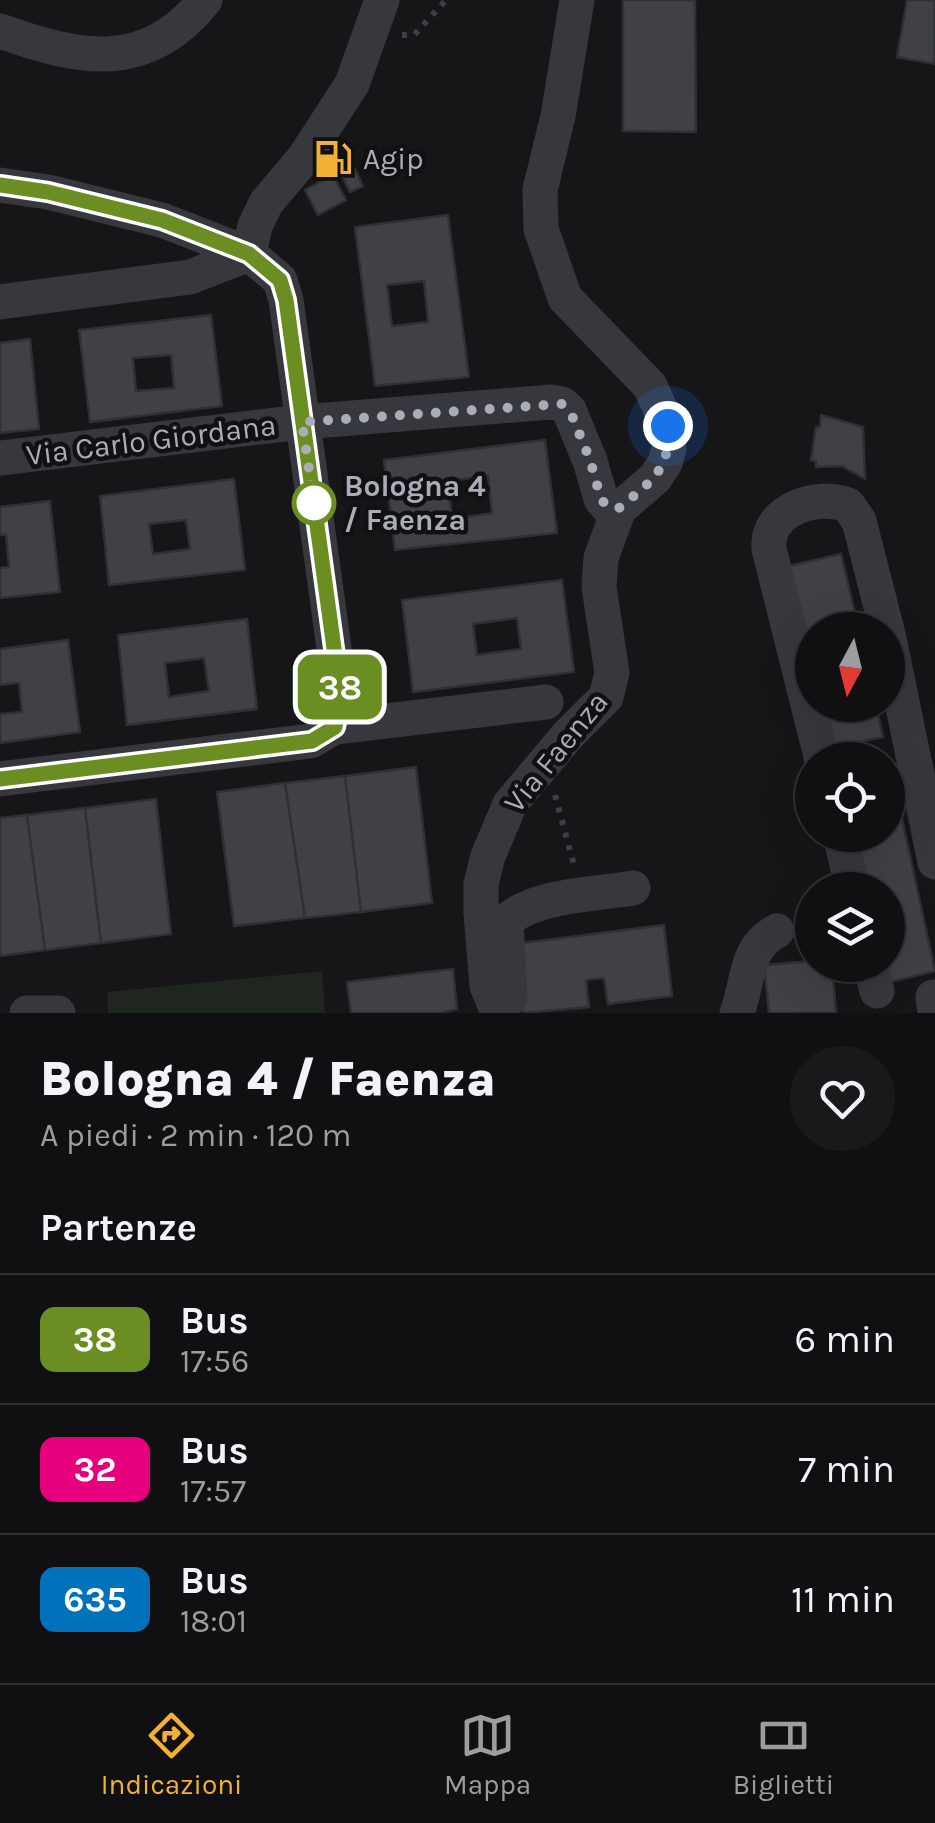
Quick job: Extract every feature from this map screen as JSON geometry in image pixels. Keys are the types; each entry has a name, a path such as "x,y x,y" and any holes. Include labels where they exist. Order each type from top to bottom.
{"street":[{"path":"0,31 53,50 89,55 128,54 162,40 186,22 205,0"},
{"path":"249,254 266,203 304,158 352,84 372,37 382,0"},
{"name":"Via Faenza","path":"577,0 558,116 540,190 541,229 565,298 650,386 664,416 668,437 665,463 655,478 619,508 601,558 599,587 611,684 606,697 543,766 504,817 481,884 488,986 494,1009 510,998 506,922 530,906 633,888"},
{"path":"0,185 48,192 162,220 249,254 280,280 341,699 335,727"},
{"path":"0,302 190,277 249,254"},
{"path":"302,422 562,404 569,410 584,446 601,499 607,506 619,508"},
{"name":"Via Carlo Giordana","path":"0,458 302,422"},
{"path":"818,742 768,539 776,524 802,505 838,501 848,505 856,512 882,612"},
{"path":"796,564 790,531 802,505"},
{"path":"0,779 278,746 312,741 335,727 546,702"},
{"path":"905,718 935,862"},
{"path":"736,1013 752,953 778,931"},
{"path":"27,1013 58,1013"}],"path":[{"path":"372,37 414,35 446,0"},
{"path":"543,766 551,792 558,798 582,896"}],"shaded area":[{"path":"322,971 325,1013 108,1013 107,992"}],"building":[{"path":"623,0 695,0 696,132 623,131"},
{"path":"907,0 935,0 935,64 897,57"},
{"path":"353,165 363,186 350,192 340,172"},
{"path":"333,175 346,200 318,215 305,190"},
{"path":"448,215 469,377 375,386 355,227","holes":["424,281 428,322 392,326 387,285"]},
{"path":"211,315 222,406 90,422 79,330","holes":["171,355 174,388 136,391 133,358"]},
{"path":"30,339 39,429 0,433 0,343"},
{"path":"821,415 863,427 865,479 842,466 816,467 816,461 811,460"},
{"path":"545,440 557,533 395,550 384,460","holes":["488,476 492,513 452,519 448,481"]},
{"path":"234,479 245,570 109,585 100,496","holes":["186,520 190,549 153,554 149,524"]},
{"path":"50,501 60,592 0,598 0,568 9,567 6,535 0,535 0,507"},
{"path":"841,554 855,612 799,612 789,566"},
{"path":"562,580 574,672 413,692 402,600","holes":["517,618 521,649 477,655 473,624"]},
{"path":"247,619 257,709 127,725 118,635","holes":["204,658 209,691 169,697 165,663"]},
{"path":"68,640 80,732 0,743 0,714 22,712 19,683 0,685 0,649"},
{"path":"824,722 880,722 883,737 829,742"},
{"path":"416,767 432,903 361,912 345,776"},
{"path":"345,776 361,912 305,918 285,783"},
{"path":"285,783 305,918 234,926 217,792"},
{"path":"156,799 171,934 101,943 85,808"},
{"path":"85,808 101,943 45,950 27,815"},
{"path":"27,815 45,950 0,956 0,818"},
{"path":"905,833 935,971 905,978 905,872 857,872 852,852 905,852"},
{"path":"664,925 672,996 608,1004 604,978 586,980 589,1007 523,1013 514,944"},
{"path":"795,962 795,982 833,982 836,1013 769,1013 764,965"},
{"path":"453,969 457,1009 441,1013 351,1013 347,982"}],"bus line":[{"name":"38","path":"0,185 48,192 162,220 249,254 280,280 286,300 341,699 335,727 312,741 0,779"}],"place":[{"name":"Agip","path":"333,159"},
{"name":"Bologna 4 / Faenza","path":"314,503"}],"route":[{"path":"314,503 302,422 562,404 573,418 601,499 607,506 619,508 655,478 665,463 668,426"}]}
